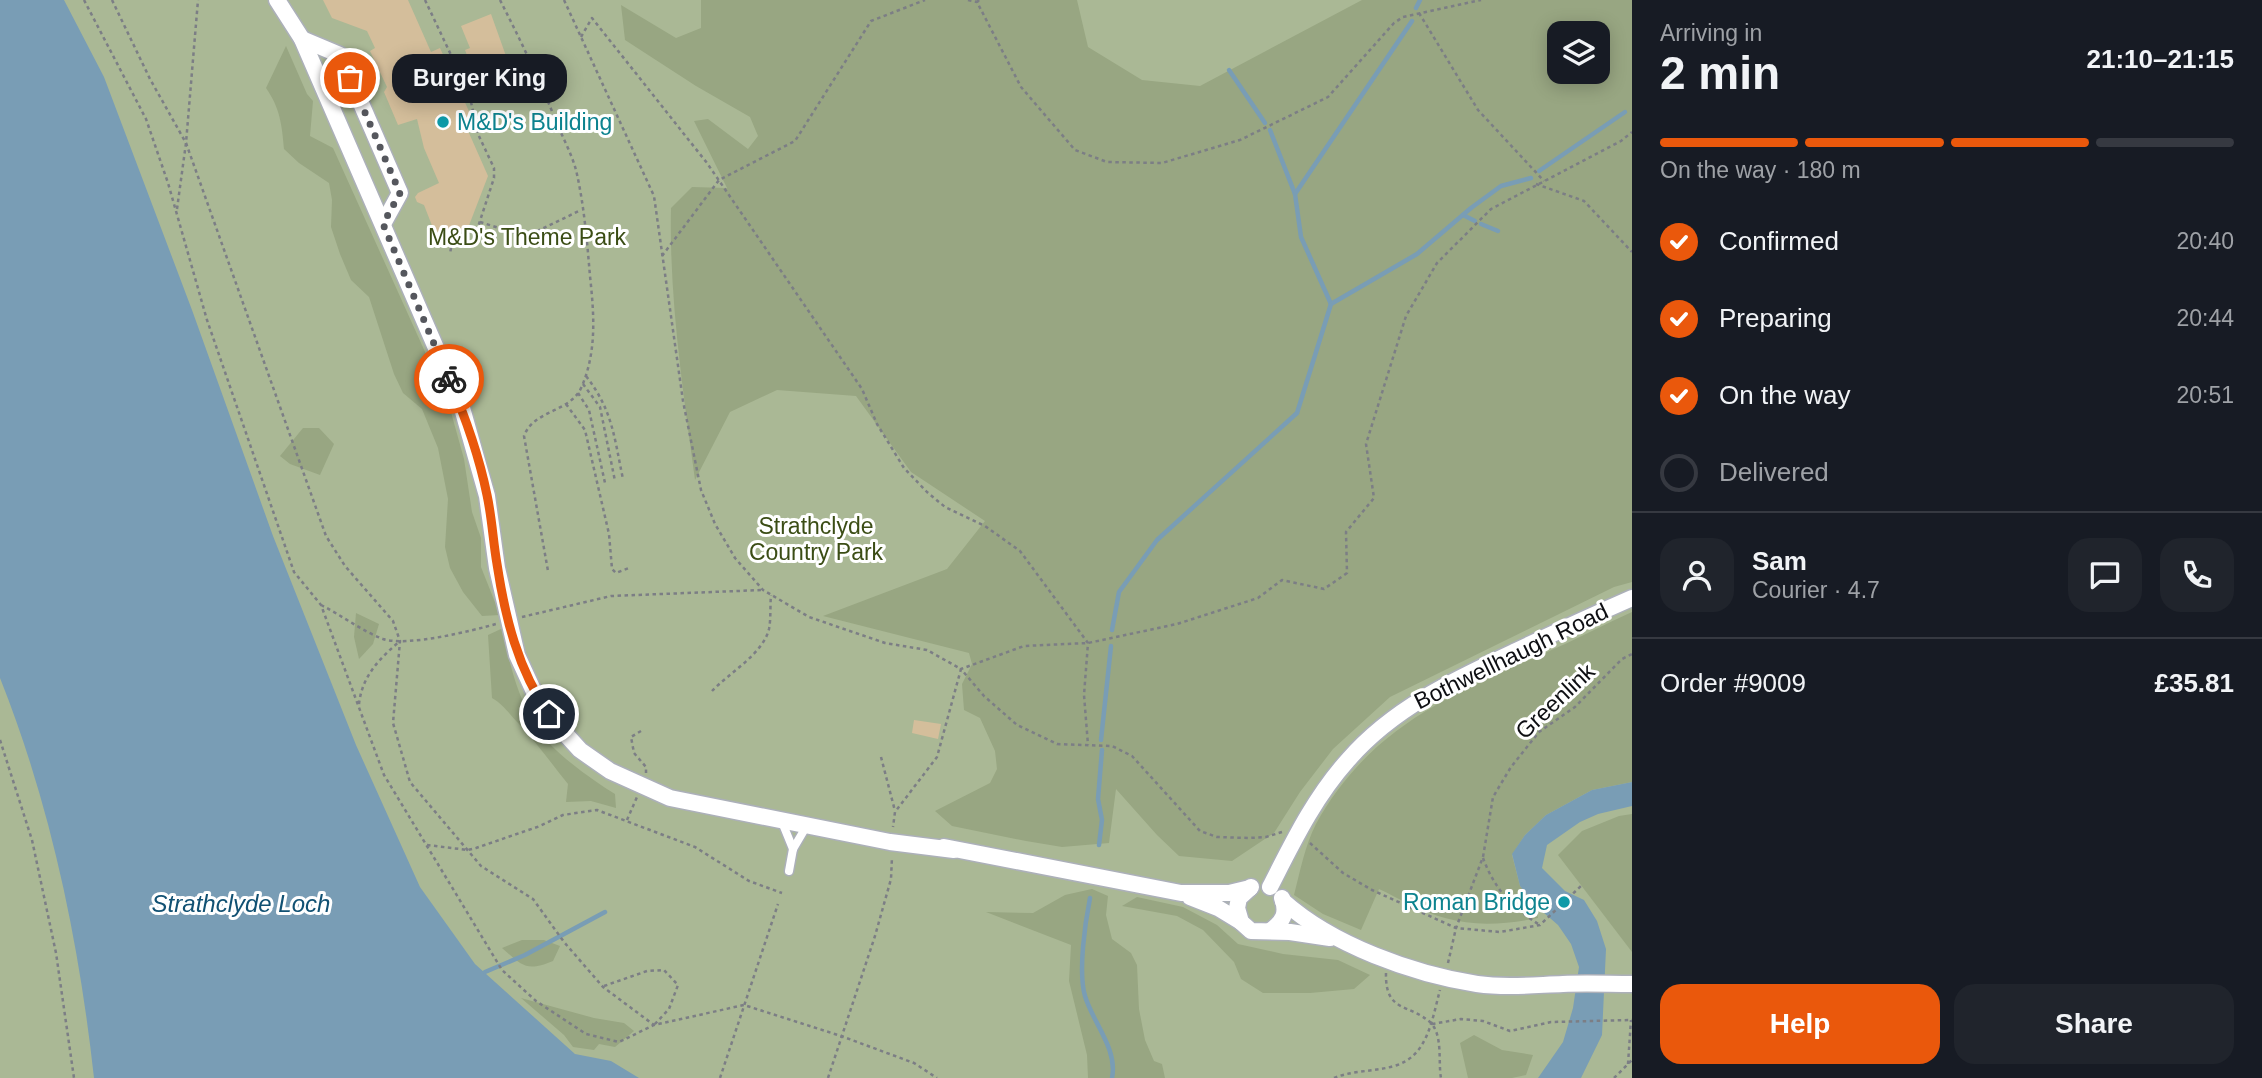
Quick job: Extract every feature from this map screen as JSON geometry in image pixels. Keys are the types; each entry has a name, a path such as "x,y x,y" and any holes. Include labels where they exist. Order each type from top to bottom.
{"street":[{"path":"277,0 302,39 462,408 487,496 497,568 517,655 535,694 561,729 590,757 610,771 670,798 806,827 954,850 1181,893 1229,894 1263,885 1279,893 1283,901 1301,917 1341,940 1390,960 1445,977 1479,984 1531,986 1632,984"},
{"path":"302,39 340,55 400,193 383,224"},
{"name":"Bothwellhaugh Road","path":"1270,887 1296,835 1322,793 1349,759 1401,711 1454,680 1632,598"},
{"path":"642,786 741,809 857,827 954,850"},
{"path":"1241,922 1237,908 1239,898 1250,888"},
{"path":"1181,893 1218,908 1256,933 1270,931 1341,940"},
{"path":"1270,931 1282,921 1283,901"}],"lane":[{"path":"782,822 793,849"},
{"path":"789,871 793,849 806,827"}],"path":[{"path":"84,0 146,119 177,213 207,320 294,572 321,605 384,775 502,970 536,1001 586,1034 619,1042 654,1025 744,1005 914,1063 937,1078"},
{"path":"112,0 150,79 186,143 327,536 345,566 393,621 400,641 393,723 410,782 481,866 533,899 564,942 603,987 654,1025"},
{"path":"177,213 198,0"},
{"path":"425,0 469,93 478,134 494,168 494,178 478,227 452,242 450,254"},
{"path":"500,0 535,68 576,169 595,326 586,376 578,393 566,404 527,426 524,436 548,571"},
{"path":"564,0 654,196 682,401 701,490 715,524 735,558 763,590 809,617 886,643 927,650 961,669 984,696 1017,725 1057,744 1112,746 1132,756 1200,831 1217,837 1266,837 1279,832 1296,835 1308,841 1343,873 1372,890 1456,928 1500,932 1540,925 1581,886"},
{"path":"662,257 719,180 795,141 871,21 925,0"},
{"path":"968,0 978,1 1021,87 1075,150 1107,162 1163,163 1240,140 1328,97 1402,17 1481,0"},
{"path":"1419,13 1478,110 1544,181"},
{"path":"581,37 592,18 719,180 862,389 877,424 904,468 946,507 985,526 1020,551 1088,643 1084,695 1088,746"},
{"path":"961,669 1024,646 1088,643 1177,624 1258,598 1282,580 1324,589 1347,573 1346,533 1374,498 1366,444 1406,316 1437,263 1491,209 1621,141 1632,132"},
{"path":"1536,184 1584,201 1632,252"},
{"path":"480,222 515,233 521,239 582,210"},
{"path":"586,376 608,411 623,480"},
{"path":"583,384 600,407 615,481"},
{"path":"578,393 589,410 605,483"},
{"path":"566,404 585,430 609,534 612,569 617,573 629,568"},
{"path":"321,605 384,639 400,641 430,638 611,596 763,590"},
{"path":"712,691 730,672 756,653 769,631 771,594"},
{"path":"359,707 366,681 378,659 400,641"},
{"name":"Greenlink","path":"1334,1078 1346,1073 1396,1066 1419,1052 1431,1024 1456,928 1483,857 1493,797 1511,767 1539,732 1575,707 1622,659 1632,654"},
{"path":"895,812 937,757 961,669"},
{"path":"627,820 642,786 646,767 634,753 631,737 641,731"},
{"path":"0,740 35,853 57,953 74,1078"},
{"path":"881,757 895,812 892,830"},
{"path":"427,845 468,850 514,836 562,815 597,810 695,847 749,881 782,893"},
{"path":"828,1078 891,879 893,860 889,850"},
{"path":"1483,857 1490,878 1502,894 1521,913 1540,925"},
{"path":"720,1078 778,904"},
{"path":"1390,960 1386,973 1386,988 1392,1002 1431,1024 1439,1039 1441,1078"},
{"path":"603,987 647,971 664,970 678,985 669,1009 654,1025"},
{"path":"1431,1024 1461,1019 1483,1021 1510,1031 1551,1022 1624,1018 1632,1020 1628,1064"},
{"path":"1614,1077 1632,1060"},
{"path":"1614,1077 1620,1078"}],"green space":[{"name":"Strathclyde Country Park","path":"0,0 1632,0 1632,1078 0,1078"},
{"path":"701,0 1077,0 1088,47 1142,80 1200,86 1362,0 1632,0 1632,582 1614,587 1390,697 1333,749 1300,792 1274,833 1232,861 1179,856 1116,789 1109,843 1062,847 952,826 935,811 990,783 997,769 995,751 980,718 964,710 962,684 972,664 969,653 823,616 947,569 985,521 911,472 856,396 777,390 730,412 695,480 672,276 671,208 692,187 727,188 694,121 708,119 748,149 758,136 750,117 625,40 621,5 676,38 701,28"},
{"path":"286,46 307,94 313,101 310,136 333,148 449,405 464,459 472,512 481,538 481,567 500,615 482,616 463,592 450,568 445,547 448,499 438,448 422,409 403,393 394,374 369,297 351,280 340,254 331,227 332,200 329,183 299,163 284,149 280,117 266,88"},
{"path":"303,428 319,428 334,444 320,475 290,464 280,456"},
{"path":"1632,612 1632,782 1592,790 1546,815 1525,835 1512,855 1520,886 1536,906 1538,918 1492,924 1457,921 1428,912 1379,889 1361,930 1323,914 1294,895 1316,824 1337,791 1361,763 1387,739 1445,700"},
{"path":"356,613 379,624 373,644 359,659 354,637"},
{"path":"503,628 515,679 536,727 561,755 615,794 616,808 591,801 566,802 568,784 526,731 492,698 488,635"},
{"path":"1632,814 1632,952 1558,855 1582,831 1619,816"},
{"path":"1092,889 1108,896 1106,915 1112,939 1131,953 1137,965 1139,1009 1145,1040 1154,1061 1162,1064 1165,1078 1088,1078 1087,1055 1069,981 1071,945 986,912 1033,913 1065,895"},
{"path":"1137,897 1183,907 1217,925 1238,944 1283,954 1338,960 1370,975 1354,989 1263,993 1241,979 1234,962 1203,930 1177,916 1122,906"},
{"path":"522,940 544,940 560,946 553,961 531,966 520,963 502,948"},
{"path":"521,998 594,1018 624,1023 634,1031 615,1047 599,1044 594,1050 573,1047 564,1035"},
{"path":"1474,1035 1502,1050 1533,1055 1526,1075 1512,1078 1468,1078 1460,1043"}],"water":[{"name":"Strathclyde Loch","path":"0,0 64,0 104,77 273,536 356,745 420,887 475,964 575,1054 611,1061 639,1078 94,1078 80,976 61,875 34,775 0,678"},
{"path":"1632,782 1632,806 1598,814 1580,822 1547,845 1542,868 1565,891 1584,900 1597,921 1606,949 1602,1035 1581,1078 1538,1078 1563,1042 1573,1008 1579,967 1571,944 1558,925 1536,906 1520,886 1512,854 1525,835 1546,815 1592,790"}],"building":[{"name":"M&D's Building","path":"323,0 408,0 431,52 440,48 473,120 465,124 488,176 468,228 438,241 424,205 417,202 415,197 439,183 424,148 417,119 398,125 384,92 387,87 370,51 375,48 367,31 332,18"},
{"path":"491,14 506,56 504,64 474,73 465,50 470,48 461,26"},
{"path":"914,720 941,724 938,739 912,733"}],"waterway":[{"path":"1416,8 1420,0"},
{"path":"1331,304 1301,237 1295,194 1412,21"},
{"path":"1229,70 1265,123"},
{"path":"1539,171 1625,112"},
{"path":"1270,130 1295,194"},
{"path":"1112,630 1119,592 1157,540 1297,413 1331,304 1417,254 1501,186 1531,178"},
{"path":"1463,215 1475,221"},
{"path":"1481,224 1498,231"},
{"path":"1101,740 1111,646"},
{"path":"1099,845 1102,820 1098,799 1102,750"},
{"path":"1090,898 1083,947 1083,986 1089,1006 1108,1046 1113,1067 1112,1078"},
{"path":"485,972 525,955 605,912"}],"way so far":[{"path":"350,78 400,193 383,224 449,379"}],"place":[{"name":"Burger King","path":"350,78"},
{"name":"M&D's Building","path":"443,122"},
{"name":"Roman Bridge","path":"1564,902"}],"route":[{"path":"449,379 462,408 487,496 497,568 517,655 535,694 549,714"}],"park label":[{"name":"M&D's Theme Park","path":"527,237"}]}
